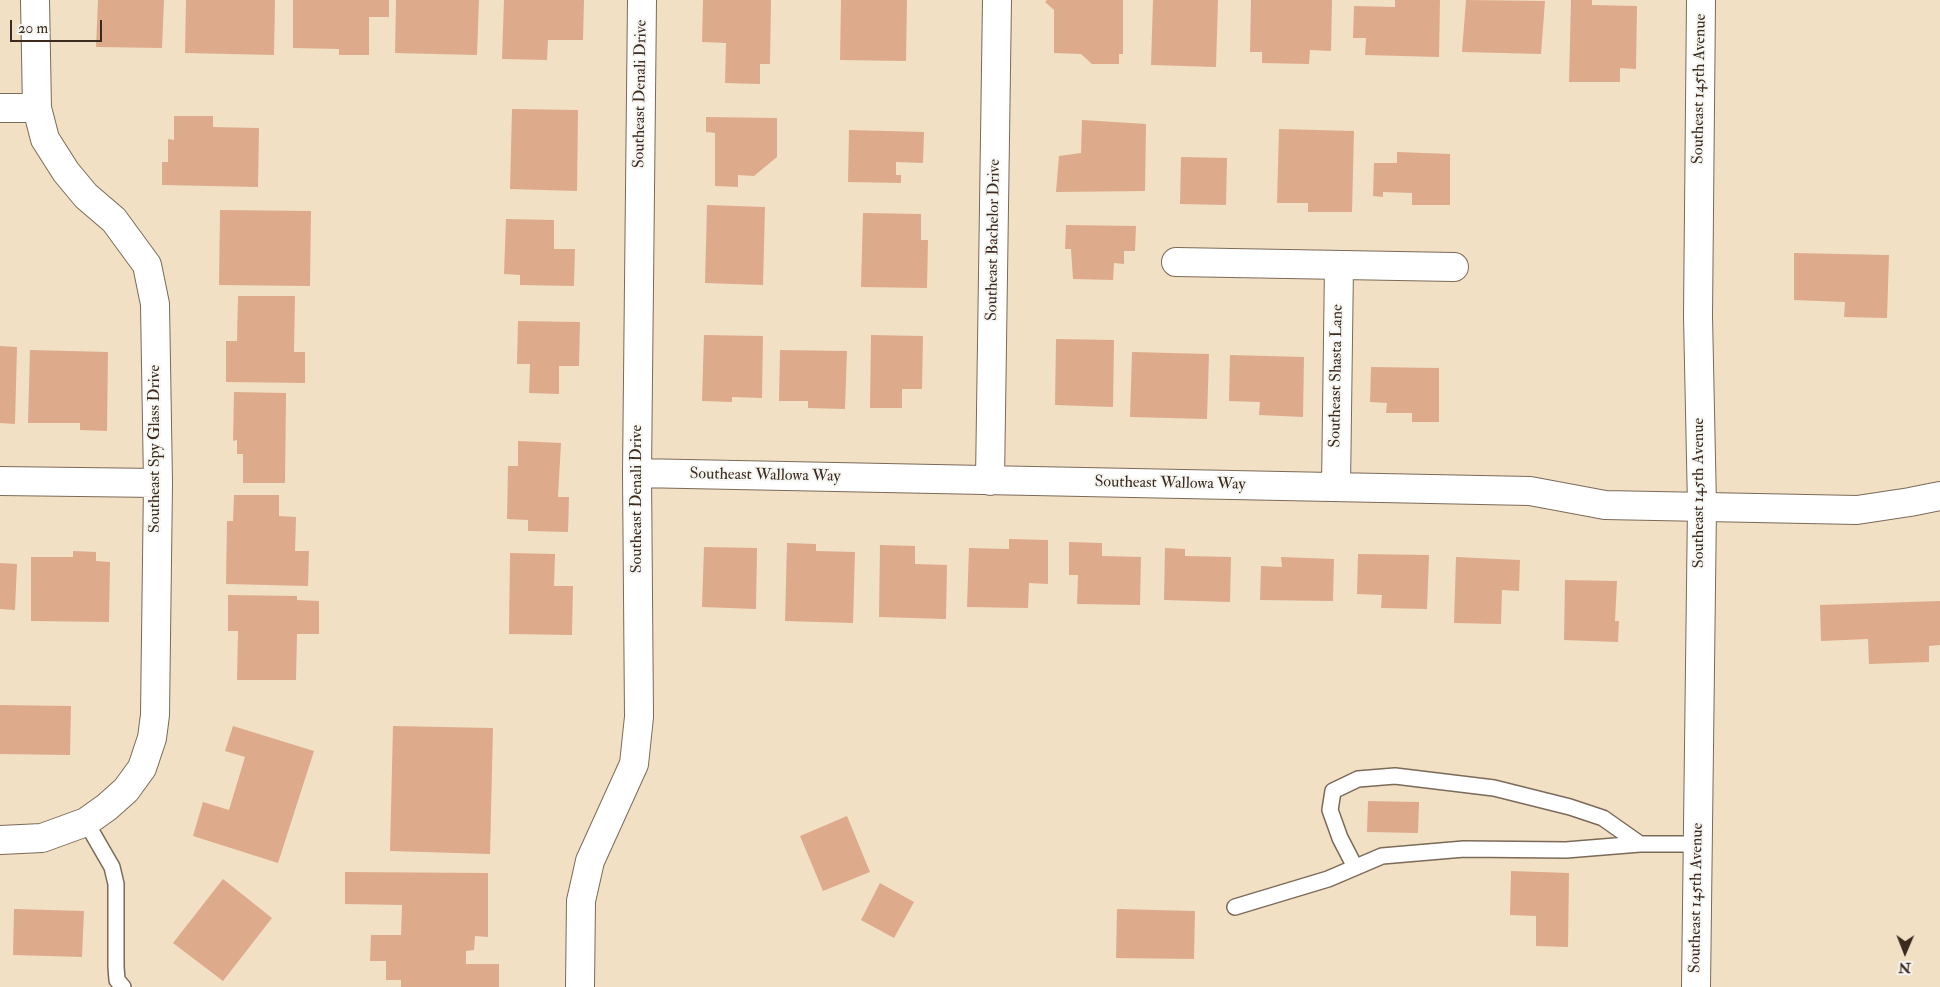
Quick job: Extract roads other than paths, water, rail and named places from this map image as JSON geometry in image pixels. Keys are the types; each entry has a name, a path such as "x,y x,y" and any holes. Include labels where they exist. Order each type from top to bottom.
{"street":[{"name":"Southeast Spy Glass Drive","path":"0,840 42,838 86,822 107,807 126,790 142,768 152,738 155,715 158,483 155,304 147,266 114,220 86,196 66,172 45,139 37,108 35,0"},
{"name":"Southeast Denali Drive","path":"580,987 581,901 590,861 634,764 639,717 637,473 642,0"},
{"name":"Southeast Bachelor Drive","path":"990,481 997,0"},
{"name":"Southeast 145th Avenue","path":"1696,987 1702,506 1698,316 1701,0"},
{"path":"0,108 37,108"},
{"path":"1176,262 1454,267"},
{"name":"Southeast Shasta Lane","path":"1336,487 1339,265"},
{"name":"Southeast Wallowa Way","path":"637,473 1530,491 1605,505 1856,510 1940,496"},
{"path":"0,481 158,483"}],"lane":[{"path":"1355,867 1340,838 1330,810 1333,791 1358,779 1394,776 1494,788 1570,807 1603,818 1640,844"},
{"path":"86,822 112,867 116,884 116,968 117,980 123,987"},
{"path":"1234,907 1328,879 1382,856 1464,849 1566,850 1640,844 1698,844"}]}
